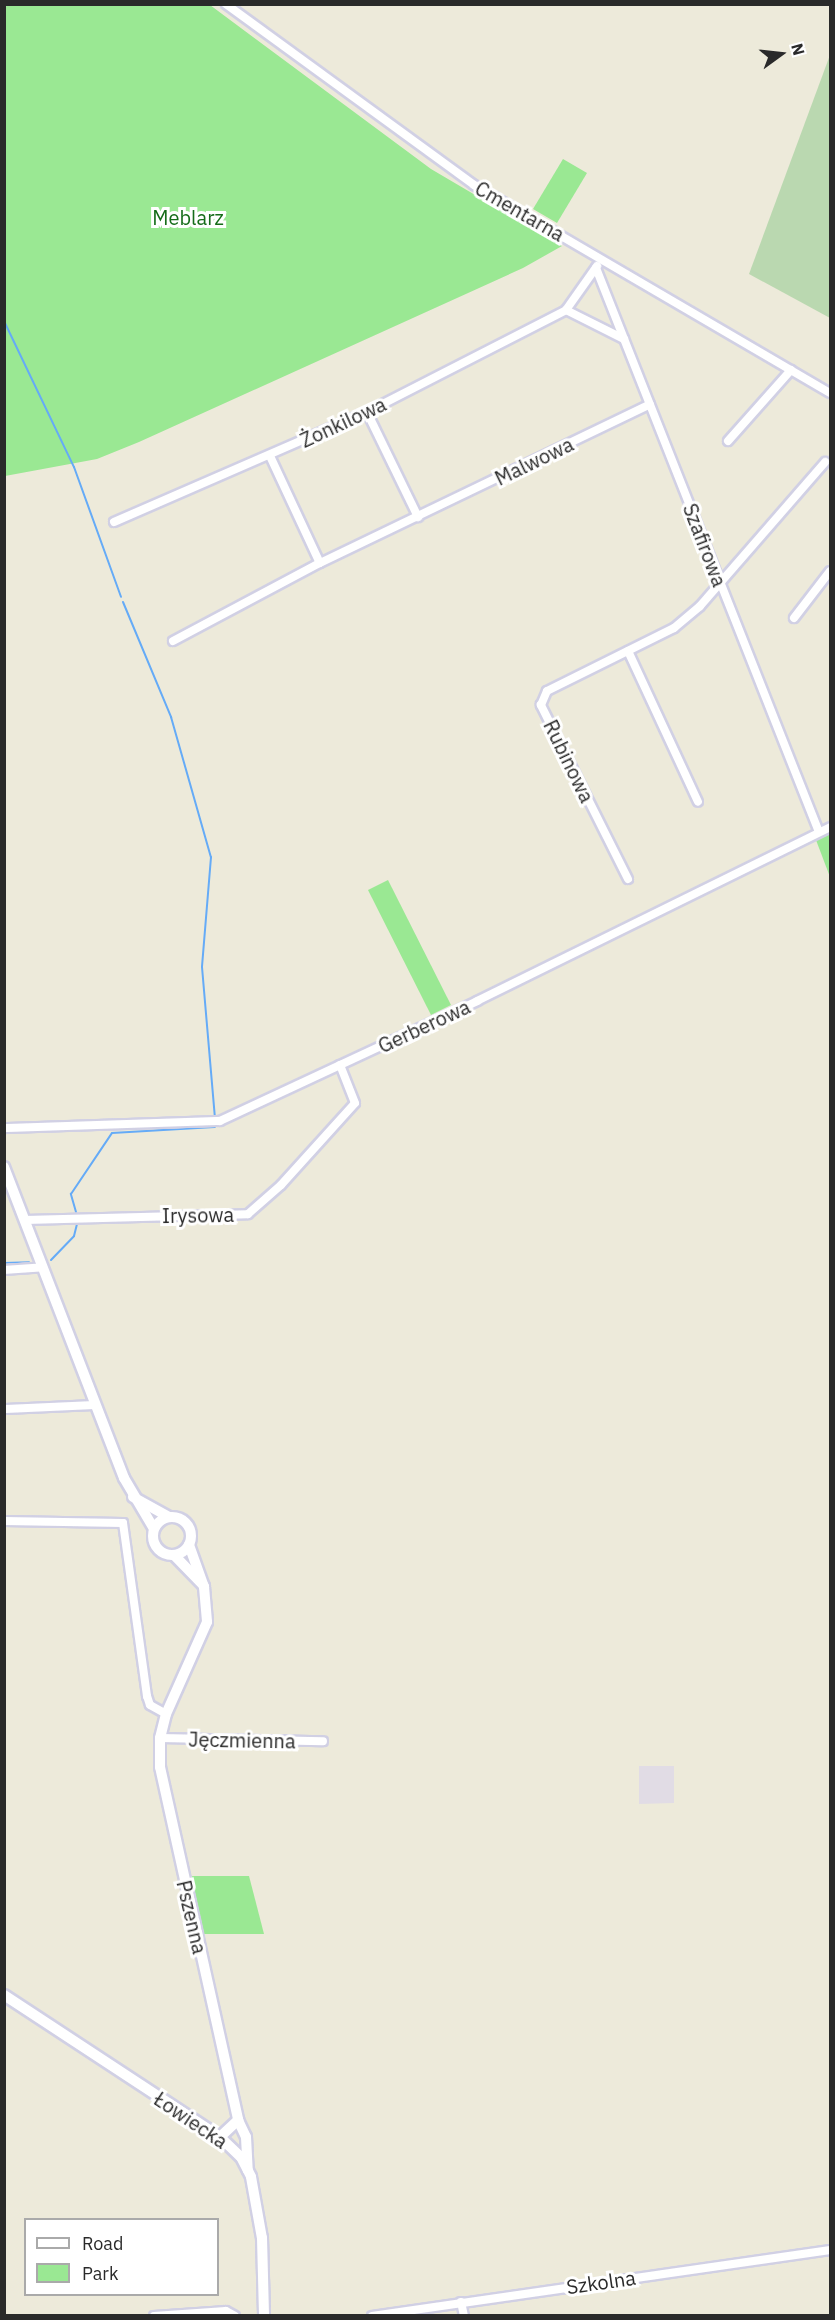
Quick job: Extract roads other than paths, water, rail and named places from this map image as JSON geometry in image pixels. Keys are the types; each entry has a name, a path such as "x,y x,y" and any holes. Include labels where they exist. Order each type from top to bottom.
{"street":[{"name":"Cmentarna","path":"226,4 439,162 831,393"},
{"path":"596,268 600,258"},
{"name":"Żonkilowa","path":"114,522 367,412 566,310 596,268"},
{"name":"Szafirowa","path":"596,268 819,832"},
{"path":"566,310 624,339"},
{"path":"728,441 791,370"},
{"name":"Malwowa","path":"173,641 320,563 650,404"},
{"path":"367,412 418,517"},
{"path":"270,456 320,563"},
{"name":"Rubinowa","path":"628,879 541,705 547,692 674,628 825,462"},
{"path":"794,618 831,572"},
{"path":"628,651 698,802"},
{"name":"Gerberowa","path":"4,1128 210,1124 340,1065 831,827"},
{"name":"Irysowa","path":"25,1220 248,1214 256,1210 355,1103 340,1065"},
{"path":"4,1167 133,1496 154,1529 157,1548 174,1556 204,1587"},
{"path":"4,1270 43,1267"},
{"path":"4,1409 96,1405"},
{"name":"Pszenna","path":"133,1496 188,1525 192,1535 189,1545 204,1587 207,1622 166,1714 160,1738 163,1788 250,2159 248,2170"},
{"path":"154,1529 169,1517"},
{"path":"4,1521 123,1523 147,1696 150,1705 166,1714"},
{"path":"174,1556 189,1545"},
{"name":"Jęczmienna","path":"160,1738 324,1741"},
{"name":"Łowiecka","path":"4,1995 230,2145 248,2170 262,2238 266,2313"},
{"path":"220,2137 240,2124"},
{"path":"230,2145 240,2124"},
{"name":"Szkolna","path":"372,2316 831,2250"},
{"path":"461,2302 464,2316"},
{"path":"154,2316 217,2311 235,2316"}],"waterway":[{"path":"4,321 74,467 121,597"},
{"path":"123,602 171,717 211,857 202,967 215,1119"},
{"path":"76,1212 71,1194 112,1133 215,1127"},
{"path":"51,1260 74,1236 78,1220"},
{"path":"4,1263 29,1262"}],"park label":[{"name":"Meblarz","path":"188,217"}]}
